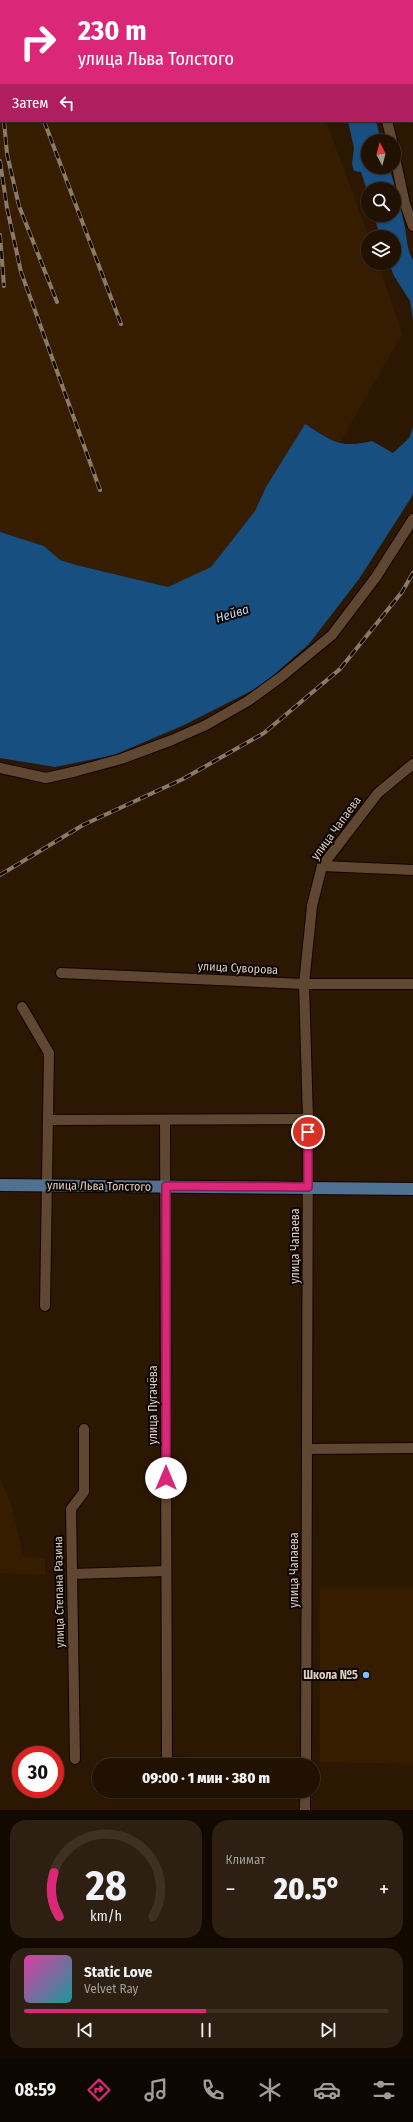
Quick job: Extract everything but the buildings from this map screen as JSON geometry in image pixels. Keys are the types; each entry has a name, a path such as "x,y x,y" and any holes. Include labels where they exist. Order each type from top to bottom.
{"main road":[{"name":"улица Льва Толстого","path":"0,1185 413,1189"}],"street":[{"path":"387,122 390,134"},
{"path":"399,174 405,204 413,226"},
{"path":"0,768 46,778 77,771 121,759 172,740 206,725 248,701 332,635 376,577 413,519"},
{"name":"улица Чапаева","path":"306,1758 308,1119 304,984 312,906 322,866 378,792 413,764"},
{"path":"322,866 413,870"},
{"name":"улица Суворова","path":"61,972 304,984 413,984"},
{"path":"22,1007 49,1053 45,1306"},
{"path":"48,1120 165,1121 308,1119"},
{"name":"улица Пугачёва","path":"165,1121 167,1758"},
{"name":"улица Степана Разина","path":"75,1759 71,1509 84,1492 84,1429"},
{"path":"308,1449 413,1448"},
{"path":"72,1574 166,1571"},
{"path":"305,1798 305,1810"}],"shaded area":[{"path":"0,122 326,122 361,215 361,222 363,222 366,230 361,230 361,270 380,270 402,334 339,444 305,424 266,487 255,511 211,567 168,587 60,560 44,546 0,532"},
{"path":"0,1478 11,1504 23,1556 45,1558 45,1575 0,1573"},
{"name":"Школа №5","path":"320,1588 413,1588 413,1764 320,1762"}],"water":[{"path":"348,122 376,122 379,134 361,134 361,172 354,171 352,164 354,148"},
{"path":"362,174 391,174 393,182 364,182"},
{"path":"401,209 408,248 413,260 413,319 410,301 392,270 401,270 401,230 378,230 376,222 401,222"},
{"name":"Нейва","path":"305,424 336,442 351,444 372,441 393,453 409,438 413,428 413,493 411,498 359,579 309,644 261,686 184,725 114,755 55,767 0,758 0,532 44,546 60,560 168,587 211,567 255,511 266,487"}],"railway":[{"path":"4,122 7,154 19,206 57,302"},
{"path":"44,122 121,324"},
{"path":"0,161 7,208 21,272 100,490"},
{"path":"0,235 4,286"},
{"path":"0,875 83,825 183,779 264,733 340,669 402,592 413,573"}],"place":[{"name":"Школа №5","path":"366,1675"}],"route":[{"path":"166,1478 166,1186 308,1187 308,1132"}]}
